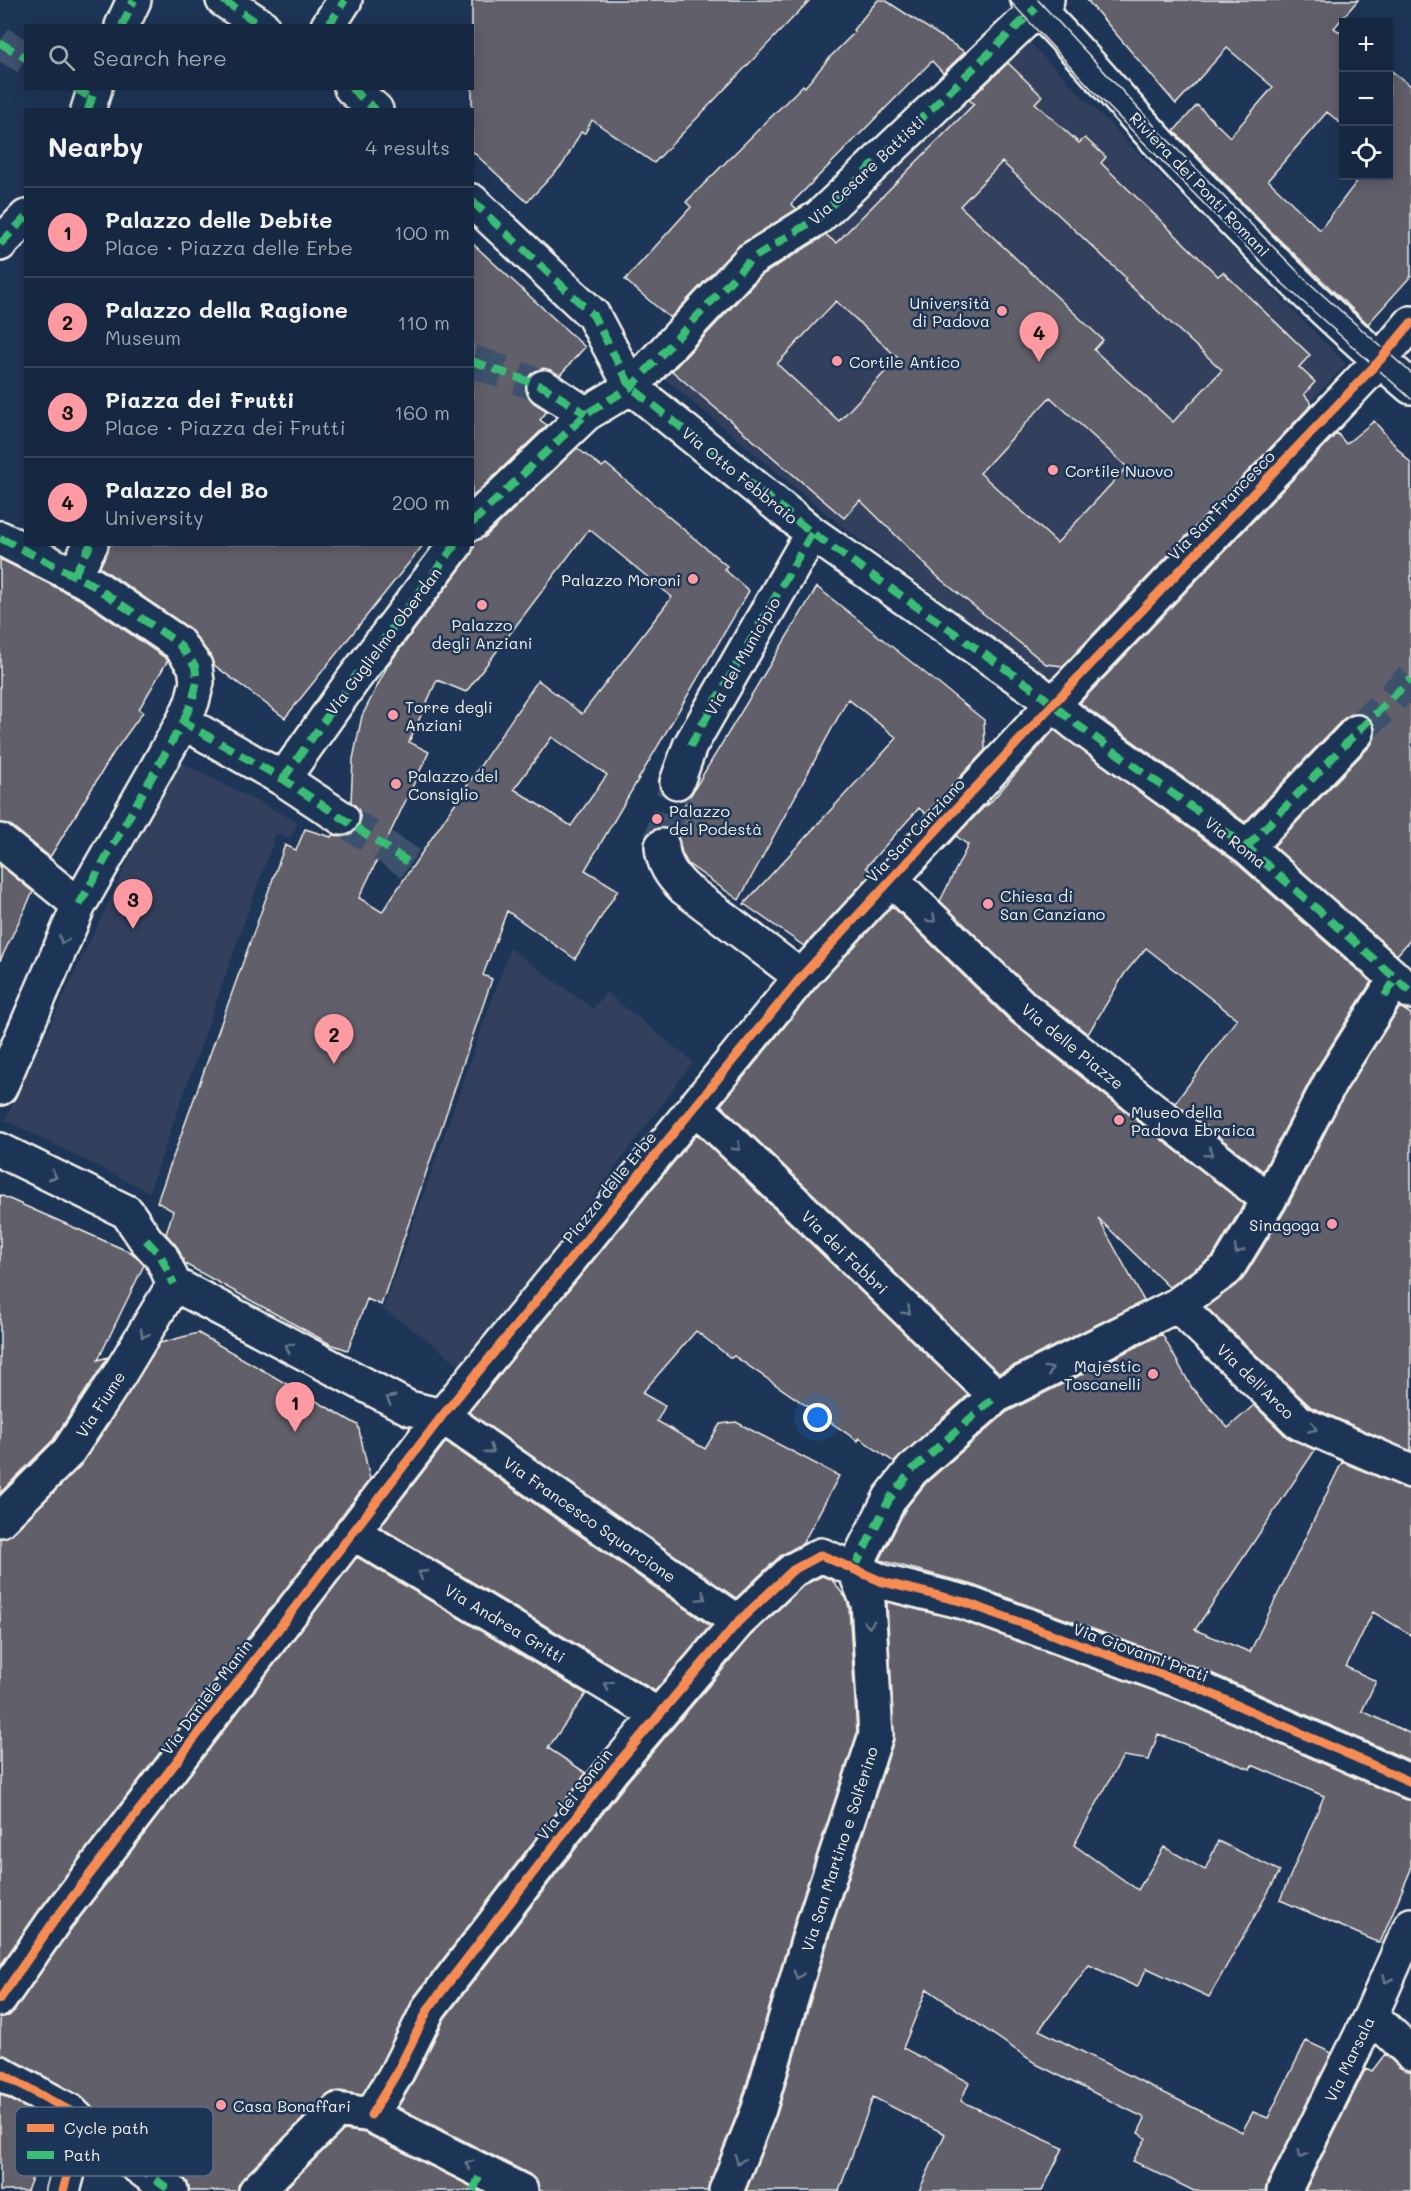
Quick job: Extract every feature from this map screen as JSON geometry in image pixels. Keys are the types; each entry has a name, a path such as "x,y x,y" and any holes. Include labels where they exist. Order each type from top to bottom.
{"street":[{"path":"123,24 134,0"},
{"path":"223,0 259,24"},
{"path":"329,24 345,0"},
{"name":"Riviera dei Ponti Romani","path":"1037,3 1167,151 1291,278 1411,387"},
{"name":"Via Cesare Battisti","path":"631,387 750,260 819,218 1037,3"},
{"path":"353,90 374,108"},
{"name":"Via Otto Febbraio","path":"474,203 593,315 631,387 812,533 1034,689 1052,705"},
{"path":"0,244 24,219"},
{"name":"Via San Francesco","path":"1052,705 1380,360 1411,323"},
{"path":"543,387 586,414"},
{"path":"474,521 586,414 631,387"},
{"name":"Via del Municipio","path":"677,782 690,746 812,533"},
{"path":"0,538 91,584 178,643 195,666 197,682 183,723 79,904 10,1034 0,1088"},
{"path":"74,575 90,546"},
{"name":"Via Guglielmo Oberdan","path":"283,779 455,546"},
{"name":"Via Roma","path":"1052,705 1246,847 1397,989"},
{"name":"Via San Canziano","path":"801,977 1052,705"},
{"path":"183,723 283,779 342,818"},
{"path":"1246,847 1357,732"},
{"path":"0,841 79,904"},
{"path":"662,846 666,865 684,888 801,977"},
{"name":"Via delle Piazze","path":"890,878 1024,1008 1269,1200"},
{"name":"Piazza delle Erbe","path":"442,1416 801,977"},
{"path":"854,1569 890,1498 912,1470 996,1396 1177,1305 1227,1269 1269,1200 1331,1081 1397,989"},
{"name":"Via dei Fabbri","path":"695,1106 996,1396"},
{"path":"0,1150 128,1212 146,1240 161,1256 174,1284 409,1408 442,1416"},
{"name":"Via Fiume","path":"4,1515 68,1452 119,1375 174,1284"},
{"name":"Via dell'Arco","path":"1177,1305 1300,1423 1411,1471"},
{"name":"Via Daniele Manin","path":"0,1999 54,1920 442,1416"},
{"name":"Via Francesco Squarcione","path":"442,1416 738,1622"},
{"name":"Via Andrea Gritti","path":"352,1532 658,1715"},
{"name":"Via dei Soncin","path":"371,2115 395,2076 429,2008 571,1822 658,1715 738,1622 793,1570 821,1555 854,1569"},
{"name":"Via Giovanni Prati","path":"854,1569 883,1582 964,1602 1196,1687 1411,1782"},
{"name":"Via San Martino e Solferino","path":"726,2191 759,2109 812,1928 876,1735 868,1603 854,1569"},
{"name":"Via Marsala","path":"1284,2191 1371,2015 1411,1925"},
{"path":"1371,2015 1411,2053"},
{"path":"0,2073 63,2107"},
{"path":"256,2191 338,2110 371,2115 521,2191"},
{"path":"63,2191 67,2176"},
{"path":"151,2176 171,2191"}],"shaded area":[{"name":"Università di Padova","path":"1021,34 1346,364 1180,540 1053,683 843,527 654,370"},
{"path":"176,760 298,822 290,839 276,833 149,1192 5,1120"},
{"path":"510,948 593,1009 606,992 693,1062 466,1370 409,1326 383,1310"}],"building":[{"path":"472,0 810,0 654,163 592,120 585,133 581,132 563,164 527,202 474,153 472,90 474,90 474,24 472,24"},
{"path":"878,0 885,0 965,52 943,73 932,61 791,204 797,209 737,247 670,318 625,280 691,207 686,202 803,85 805,87 855,32 853,30"},
{"path":"1087,0 1358,0 1343,18 1339,18 1339,22 1334,28 1339,32 1339,122 1327,112 1268,180 1320,230 1358,180 1393,180 1393,72 1411,86 1411,276 1368,324 1268,229 1174,131 1197,105 1230,137 1273,87 1227,48 1176,104"},
{"name":"Università di Padova","path":"1008,63 1042,96 1035,103 1079,143 1085,138 1106,157 1101,163 1218,276 1223,272 1310,355 1299,367 1315,382 1304,394 1312,404 1063,666 1046,664 939,578 860,500 844,518 672,371 762,275 826,235 836,243 974,104 969,100","holes":["1002,162 1126,278 1124,280 1222,370 1173,422 1094,350 1103,340 960,206","836,301 898,358 839,421 777,364","1050,397 1127,467 1057,543 980,473"]},
{"path":"474,245 585,347 560,375 544,368 529,376 525,386 527,395 534,403 547,411 540,420 547,425 474,495"},
{"path":"1374,421 1411,464 1411,939 1397,955 1274,846 1371,745 1375,737 1375,727 1369,718 1361,714 1352,714 1343,719 1245,822 1080,703 1337,433 1346,444"},
{"path":"577,448 602,467 606,464 727,566 724,569 749,591 585,870 618,890 575,959 507,911 483,975 492,979 381,1305 367,1299 348,1350 330,1344 185,1264 178,1248 166,1234 173,1211 157,1202 285,845 296,850 305,829 331,837 333,834 341,837 350,835 357,829 361,820 359,810 351,802 353,759 362,716 388,665 471,555 474,541 485,537","holes":["589,529 672,597 582,714 538,680 382,912 359,898 429,752 409,742 437,680 466,692","552,737 607,775 571,826 514,789"]},
{"path":"109,546 422,546 285,718 214,665 210,655 189,628 100,567"},
{"path":"0,559 81,600 168,660 139,709 143,712 114,752 50,857 12,826 0,823"},
{"path":"817,587 984,720 985,750 926,814 919,808 866,867 872,873 804,946 744,904 897,738 848,699 739,900 688,864 677,835 670,829"},
{"path":"1054,730 1235,862 1371,982 1315,1071 1263,1171 1175,1103 1237,1019 1146,948 1125,973 1088,1034 1036,994 940,901 968,845 956,836 988,803 988,805"},
{"path":"0,865 33,892 0,961"},
{"path":"892,906 1012,1023 1244,1204 1213,1256 1169,1287 1098,1218 1144,1301 999,1373 721,1105 815,989"},
{"path":"1400,1007 1411,1014 1411,1451 1311,1407 1206,1307 1243,1279 1286,1209 1347,1090"},
{"path":"697,1134 968,1395 894,1462 859,1438 858,1441 734,1356 731,1358 696,1331 642,1393 665,1406 657,1421 705,1449 720,1424 736,1422 839,1476 803,1543 780,1556 736,1598 469,1412"},
{"path":"0,1195 132,1253 144,1265 98,1360 108,1357 103,1365 53,1440 0,1493"},
{"path":"198,1333 358,1425 370,1479 39,1910 0,1966 0,1538 13,1533 81,1465 160,1343"},
{"path":"1162,1334 1192,1388 1228,1428 1254,1405 1287,1437 1315,1450 1195,1630 1250,1652 1342,1462 1411,1489 1411,1635 1373,1612 1346,1667 1376,1681 1362,1711 1411,1734 1411,1761 1202,1669 970,1584 880,1560 906,1508 926,1483 1007,1412"},
{"path":"446,1442 710,1626 655,1691 380,1527"},
{"path":"357,1557 586,1694 548,1748 586,1773 414,1997 379,2067 362,2095 340,2091 332,2092 325,2097 243,2178 238,2191 189,2191 188,2183 182,2176 213,2176 213,2107 92,2107 79,2095 0,2054 0,2017 9,2016 15,2010 69,1932"},
{"path":"822,1576 832,1580 846,1598 849,1607 857,1733 794,1923 741,2103 708,2191 540,2191 537,2181 529,2174 398,2107 445,2018 628,1781 752,1635 804,1585"},
{"path":"887,1602 959,1620 1189,1704 1403,1799 1411,1800 1411,1869 1380,1943 1280,1900 1324,1796 1252,1765 1250,1769 1158,1734 1149,1760 1123,1756 1074,1845 1138,1890 1164,1847 1205,1870 1218,1841 1280,1871 1209,1997 1147,1968 1137,1987 1089,1965 1039,2030 1242,2132 1253,2112 1268,2118 1306,2041 1332,2053 1265,2191 1194,2191 1133,2161 1146,2138 1138,2133 1145,2118 1038,2065 927,1989 903,2048 969,2082 961,2101 1063,2148 1042,2191 919,2191 945,2134 873,2097 839,2191 746,2191 777,2114 830,1934 894,1740"},
{"path":"1385,2054 1399,2067 1411,2071 1411,2191 1305,2191 1366,2068 1372,2071"},
{"path":"0,2094 24,2107 15,2107 15,2176 33,2176 27,2191 0,2191"},
{"path":"344,2130 365,2133 480,2191 283,2191"}],"tunnel":[{"path":"0,43 24,57"},
{"path":"474,362 544,387"},
{"path":"1357,732 1411,679"},
{"path":"662,846 662,835 677,782"},
{"path":"342,818 414,866"}],"tram line":[{"path":"1009,0 1100,98 1282,283 1411,399"},
{"path":"1038,0 1163,135 1307,281 1411,373"}],"marked path":[{"path":"123,24 134,0"},
{"path":"223,0 259,24"},
{"path":"329,24 345,0"},
{"path":"474,521 586,414 631,387 750,260 819,217 1036,8"},
{"path":"0,43 24,57"},
{"path":"78,90 91,98"},
{"path":"89,108 94,90"},
{"path":"353,90 374,108"},
{"path":"474,203 593,315 631,387 812,533 1034,689 1075,723 1247,847 1411,992"},
{"path":"0,244 24,219"},
{"path":"474,362 544,387 586,414"},
{"path":"690,746 812,533"},
{"path":"0,538 91,584 178,643 195,666 197,682 192,702 183,722"},
{"path":"74,575 90,546"},
{"path":"283,779 353,680 454,546"},
{"path":"1247,847 1411,679"},
{"path":"79,905 183,722 283,779 414,866"},
{"path":"1385,996 1396,978"},
{"path":"146,1240 161,1256 174,1284"},
{"path":"854,1569 890,1498 912,1470 996,1396"},
{"path":"473,2191 482,2170"},
{"path":"151,2176 171,2191"}],"cycle path":[{"path":"0,1999 54,1921 442,1416 801,977 1052,705 1380,360 1411,323"},
{"path":"371,2115 395,2076 429,2008 613,1769 738,1622 793,1570 821,1555 883,1582 964,1602 1196,1687 1411,1782"},
{"path":"0,2073 63,2107"},
{"path":"63,2191 67,2176"}],"place":[{"name":"Università di Padova","path":"1002,311"},
{"name":"Cortile Antico","path":"837,361"},
{"name":"Palazzo del Bo","path":"1039,362"},
{"name":"Cortile Nuovo","path":"1053,470"},
{"name":"Palazzo Moroni","path":"693,579"},
{"name":"Palazzo degli Anziani","path":"482,605"},
{"name":"Torre degli Anziani","path":"393,715"},
{"name":"Palazzo del Consiglio","path":"396,784"},
{"name":"Palazzo del Podestà","path":"657,819"},
{"name":"Chiesa di San Canziano","path":"988,904"},
{"name":"Piazza dei Frutti","path":"133,929"},
{"name":"Palazzo della Ragione","path":"334,1064"},
{"name":"Museo della Padova Ebraica","path":"1119,1120"},
{"name":"Sinagoga","path":"1332,1224"},
{"name":"Majestic Toscanelli","path":"1153,1374"},
{"name":"Palazzo delle Debite","path":"295,1432"},
{"name":"Casa Bonaffari","path":"221,2105"}]}
